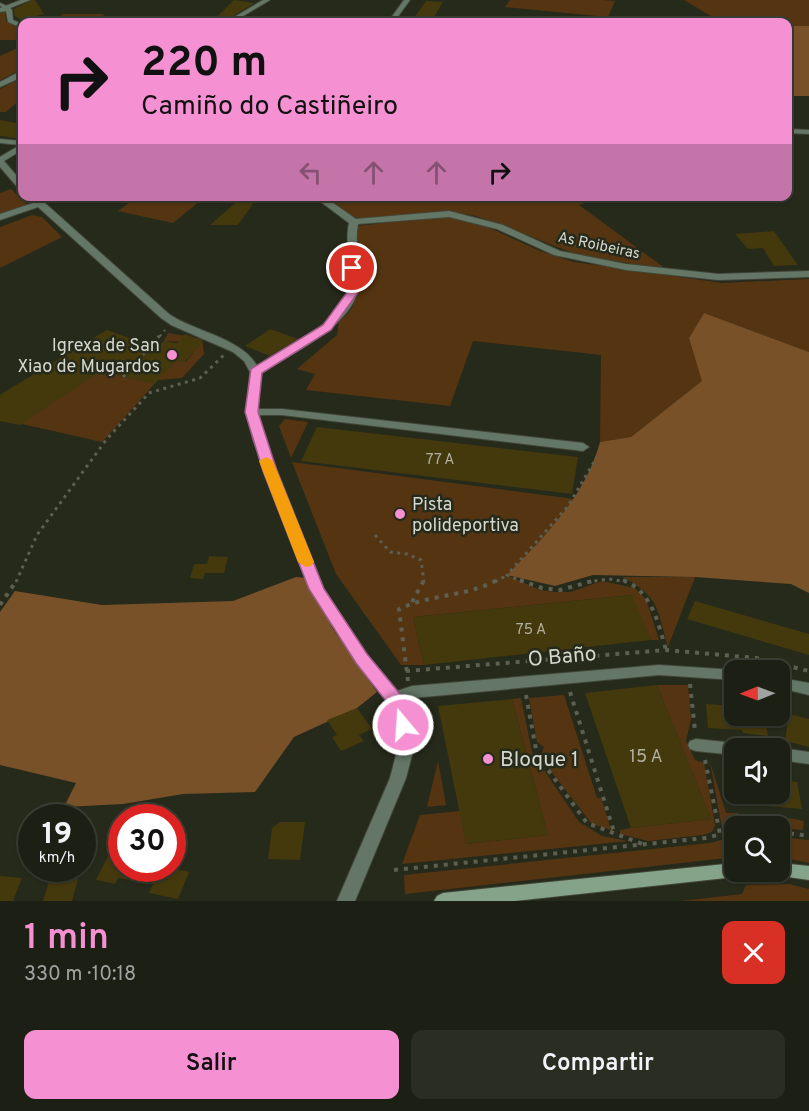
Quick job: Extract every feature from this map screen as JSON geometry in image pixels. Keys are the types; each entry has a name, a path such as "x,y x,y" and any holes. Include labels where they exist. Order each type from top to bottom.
{"street":[{"path":"2,8 27,0"},
{"path":"237,18 267,0"},
{"path":"394,18 407,0"},
{"path":"2,8 9,10 10,21 18,24"},
{"path":"0,85 18,76"},
{"path":"792,131 809,132"},
{"path":"0,141 18,144"},
{"path":"18,148 0,161 18,182"},
{"path":"0,218 32,201"},
{"path":"35,201 165,316 175,323 231,347 248,359 255,372 252,412 270,471 317,589 362,658 394,698 403,725 404,755 398,778 346,901"},
{"path":"255,372 327,327 353,291 350,246 354,222 324,201"},
{"name":"As Roibeiras","path":"354,222 449,214 500,227 557,253 626,267 718,277 809,274"},
{"path":"252,412 282,412 583,447"},
{"name":"O Baño","path":"394,698 412,692 659,670 724,674"},
{"path":"790,685 809,689"},
{"path":"696,745 724,747"},
{"path":"790,755 809,758"},
{"path":"443,901 724,871"},
{"path":"790,871 809,873"}],"path":[{"path":"123,377 167,328 158,322"},
{"path":"0,605 14,586 37,535 106,440 149,393 200,378 231,347"},
{"path":"409,682 399,609 412,602 436,600 475,591 507,575 553,527 583,487 597,457"},
{"path":"375,535 390,552 407,554 421,560 426,575 421,590 412,602"},
{"path":"507,575 554,590 571,589 586,582 604,578 620,580 639,588 648,596 666,650"},
{"path":"406,671 666,650 732,655 809,670"},
{"path":"682,682 690,682 696,745 707,762 720,834"},
{"path":"559,692 582,690"},
{"path":"570,691 615,835"},
{"path":"537,694 525,694 537,755 587,823 645,845"},
{"path":"394,870 645,845 724,833"},
{"path":"790,833 809,836"}],"shaded area":[{"path":"510,0 615,1 608,17 505,7"},
{"path":"684,0 809,0 809,26 792,26 792,18 714,18"},
{"path":"5,11 6,22 18,26 18,40 0,40 0,12"},
{"path":"63,14 104,14 102,18 58,18"},
{"path":"792,26 809,26 809,96 792,96"},
{"path":"18,48 18,71 0,80 0,56"},
{"path":"18,80 18,102 6,112 0,112 0,89"},
{"path":"11,189 18,196 18,201 24,201 28,205 0,214 0,193"},
{"path":"132,201 200,201 173,223 118,211"},
{"path":"327,201 592,201 579,205 666,269 580,256 476,216 447,211 358,220 348,216"},
{"path":"32,215 42,217 62,237 0,268 0,227"},
{"path":"442,216 483,225 540,251 574,262 722,283 809,279 809,352 704,313 689,338 703,381 631,437 600,442 601,355 473,341 450,406 306,390 315,374 297,369 337,335 339,321 349,312 355,302 358,277 356,238 358,226"},
{"path":"704,313 809,352 809,593 791,584 695,577 593,575 555,586 507,575 549,530 574,498 593,462 600,442 631,437 702,381 689,338"},
{"path":"107,330 140,343 120,377 127,378 174,360 186,362 193,353 191,342 164,341 168,333 202,339 204,354 182,378 158,380 102,442 0,419 0,395"},
{"path":"285,419 308,422 291,458 279,426"},
{"path":"292,462 574,499 557,522 507,575 540,590 554,592 571,592 602,581 635,588 646,599 659,640 651,640 631,595 413,617 424,665 401,665 336,574"},
{"path":"296,577 307,578 333,629 377,692 357,708 294,737 255,792 183,794 123,804 66,804 76,783 0,765 0,612 15,591 102,605 233,601"},
{"path":"623,577 695,577 668,647 659,613 651,598"},
{"path":"657,685 688,685 691,719 686,741 695,760 704,763 715,825 712,832 648,841 620,834 620,830 631,828 711,819"},
{"path":"564,695 597,798 601,798 611,830 592,824 540,757 544,747 537,742 529,698"},
{"path":"521,698 532,752 579,822 602,836 628,841 402,864 420,815 460,811 466,844 548,835 512,699"},
{"path":"438,761 446,805 427,807"},
{"path":"710,762 726,813 738,813 739,816 724,816 724,828 722,828"},
{"path":"744,814 778,816 744,816"},
{"path":"790,818 804,821 803,830 790,829"},
{"path":"790,838 809,840 809,863 790,859"},
{"path":"724,839 724,858 405,894 404,875 710,843"},
{"path":"789,884 809,889 809,901 681,901 742,894 746,885"}],"building":[{"path":"35,0 44,14 18,18 15,16 14,9"},
{"path":"234,0 254,3 230,18 216,18"},
{"path":"426,1 443,2 433,18 414,18"},
{"path":"0,120 18,123 18,138 0,136"},
{"path":"238,201 255,201 238,225 210,225"},
{"path":"774,231 797,265 774,266 763,248 748,249 735,234"},
{"path":"270,329 298,339 270,356 245,346"},
{"path":"107,330 155,348 164,341 177,343 185,334 203,341 185,362 177,361 154,384 100,372 20,425 0,421 0,395"},
{"path":"317,427 578,457 572,494 301,461"},
{"path":"209,556 228,557 224,573 205,573 203,579 190,578 194,564 207,564"},
{"path":"632,595 651,640 424,665 413,617"},
{"path":"695,601 809,634 809,655 687,619"},
{"path":"657,685 711,819 631,828 585,693"},
{"name":"Bloque 1","path":"512,699 548,835 466,844 438,706"},
{"path":"706,704 724,705 724,726 766,726 768,736 743,733 742,730 708,728"},
{"path":"357,708 372,729 359,735 364,741 341,751 332,737 337,735 327,720"},
{"path":"790,714 809,719 809,747 790,742 790,738 785,738 787,726 790,726"},
{"path":"790,781 797,782 802,809 744,804 790,804"},
{"path":"280,822 305,822 300,860 268,859 272,828"},
{"path":"108,856 108,882 116,882 115,884 96,880"},
{"path":"0,876 18,878 18,882 20,882 13,901 0,901"},
{"path":"49,882 77,882 72,901 43,901"},
{"path":"141,882 185,882 178,899 149,893 153,884"}],"slow traffic":[{"path":"266,461 306,562"}],"place":[{"name":"Igrexa de San Xiao de Mugardos","path":"172,355"},
{"name":"Pista polideportiva","path":"400,514"},
{"name":"Bloque 1","path":"488,759"}],"route":[{"path":"352,268 353,291 327,327 255,372 252,412 270,471 317,589 362,658 394,698 403,725"}]}
